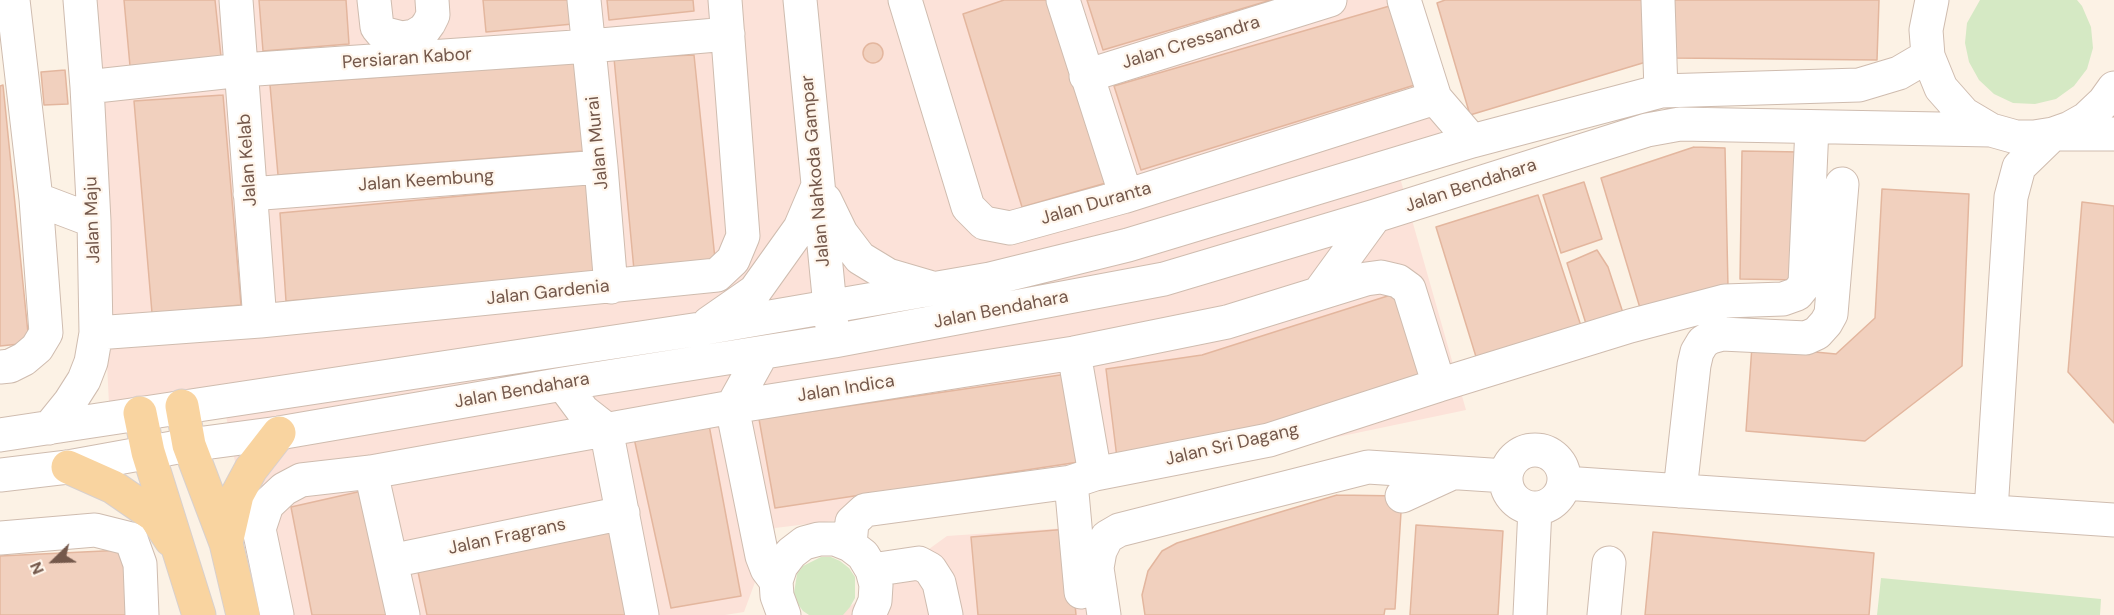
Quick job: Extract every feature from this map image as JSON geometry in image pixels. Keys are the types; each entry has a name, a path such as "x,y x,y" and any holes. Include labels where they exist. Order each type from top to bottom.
{"main road":[{"path":"182,406 189,445 226,543 243,615"},
{"path":"140,413 148,452 199,615"},
{"path":"226,543 237,495 251,469 279,433"},
{"path":"68,467 113,487 155,516 181,554"}],"street":[{"path":"0,367 10,366 24,359 37,348 46,333 36,199 13,0"},
{"name":"Jalan Maju","path":"50,428 84,380 91,362 96,333 94,221 80,0"},
{"name":"Jalan Kelab","path":"236,0 260,321"},
{"path":"374,0 377,27 382,33 402,39 424,30 433,15 432,0"},
{"name":"Jalan Murai","path":"584,0 611,287"},
{"name":"Jalan Gardenia","path":"96,333 260,321 717,275 733,260 742,236 725,0"},
{"name":"Jalan Nahkoda Gampar","path":"800,0 834,341"},
{"name":"Jalan Duranta","path":"905,0 968,207 984,223 1010,228 1126,196 1435,98"},
{"path":"1063,0 1126,196"},
{"name":"Jalan Cressandra","path":"1086,76 1330,0"},
{"path":"1404,0 1435,98 1472,141"},
{"path":"1658,0 1661,91"},
{"path":"1932,0 1926,30 1928,56 1941,88 1964,114 1991,130 2016,137 2053,134 2114,134"},
{"name":"Persiaran Kabor","path":"87,87 242,70 728,34"},
{"name":"Jalan Bendahara","path":"0,435 700,329 990,279 1128,245 1472,141 1661,91 1859,85 1899,73 1928,56"},
{"path":"1991,511 2011,197 2019,167 2053,134 2086,119 2104,102 2114,88"},
{"name":"Jalan Bendahara","path":"0,475 68,467 189,445 279,433 563,384 834,341 1164,279 1376,216 1647,130 1680,124 1991,130"},
{"path":"1345,126 1359,174"},
{"name":"Jalan Sri Dagang","path":"850,544 852,522 865,510 1083,478 1269,440 1630,326 1725,301 1783,298 1797,294 1805,284 1812,127"},
{"name":"Jalan Keembung","path":"250,194 601,167"},
{"path":"1680,491 1694,365 1697,352 1703,342 1722,334 1806,338 1817,333 1831,314 1842,184"},
{"path":"818,185 842,233 860,258 888,275 936,289"},
{"path":"700,329 755,291 800,228 818,185"},
{"path":"36,199 94,221"},
{"path":"1319,293 1376,216"},
{"path":"1319,293 1381,277 1398,281 1409,289 1439,385"},
{"name":"Jalan Indica","path":"371,472 732,407 1074,353 1227,322 1319,293"},
{"path":"762,353 732,407 762,556 767,569 776,581"},
{"path":"1074,353 1083,478 1083,615"},
{"path":"563,384 583,411 606,429 642,615"},
{"path":"1540,450 1557,459 1562,467 1564,483 1558,498 1543,507 1526,507 1510,495 1506,476 1513,459 1521,453 1540,450"},
{"path":"1104,615 1097,568 1100,551 1107,537 1119,530 1368,467 1506,476"},
{"path":"277,615 259,529 267,505 284,489 301,480 371,472 403,615"},
{"path":"1402,496 1454,472"},
{"path":"1564,483 2114,520"},
{"path":"1530,615 1535,508"},
{"name":"Jalan Fragrans","path":"391,561 623,513"},
{"path":"0,538 95,530 131,539 140,564 142,615"},
{"path":"784,615 777,596 776,581 781,566 791,553 804,543 819,539 835,539 850,544 863,555 872,570 876,585 875,601 869,615"},
{"path":"872,570 920,563 930,569 939,583 946,615"},
{"path":"1604,615 1609,563"}],"shaded area":[{"path":"89,0 1397,0 1442,139 1393,153 1466,410 1085,490 775,528 744,612 725,615 265,615 220,385 109,404"},
{"path":"1081,527 1093,615 838,615 947,536"}],"green space":[{"path":"1980,0 2077,0 2091,27 2093,48 2087,69 2074,86 2056,99 2035,104 2013,103 1994,94 1979,80 1969,62 1965,43 1967,23"},
{"path":"821,557 831,557 840,561 855,577 855,598 843,615 809,615 797,603 794,593 797,574 803,566"},
{"path":"1881,578 2101,599 2100,615 1877,615"}],"building":[{"path":"124,0 215,0 221,57 130,66"},
{"path":"259,0 346,0 349,44 263,51"},
{"path":"483,0 570,0 573,24 486,32"},
{"path":"607,0 693,0 694,11 609,20"},
{"path":"1004,0 1047,0 1106,183 1022,207 963,14"},
{"path":"1087,0 1271,0 1103,50"},
{"path":"1445,0 1648,0 1646,62 1470,115 1437,3"},
{"path":"1673,0 1879,0 1877,60 1672,58"},
{"path":"1393,5 1418,84 1141,170 1114,86"},
{"path":"873,43 880,46 883,53 880,60 873,63 866,60 863,53 866,46"},
{"path":"694,55 715,259 634,270 614,58"},
{"path":"575,63 583,151 278,175 270,85"},
{"path":"65,70 68,104 44,105 41,72"},
{"path":"3,85 29,343 0,346 0,86"},
{"path":"223,95 241,305 152,313 134,101"},
{"path":"1694,147 1725,148 1728,287 1640,308 1601,178"},
{"path":"1742,151 1800,152 1799,280 1740,279"},
{"path":"1584,182 1602,239 1561,253 1543,195"},
{"path":"589,184 596,275 286,301 280,213"},
{"path":"1882,189 1969,194 1962,366 1865,441 1746,431 1752,346 1836,354 1875,318"},
{"path":"1538,195 1582,329 1477,360 1436,227"},
{"path":"2082,202 2114,206 2114,423 2068,372"},
{"path":"1597,250 1608,267 1624,316 1587,327 1567,263"},
{"path":"1397,293 1424,377 1237,436 1117,458 1106,369 1202,355"},
{"path":"1067,374 1079,462 775,508 759,419"},
{"path":"709,425 741,596 671,608 634,438"},
{"path":"362,491 390,615 312,615 291,507"},
{"path":"1337,495 1402,496 1395,609 1385,609 1384,615 1145,615 1142,595 1148,571 1162,551 1177,543"},
{"path":"1416,525 1503,531 1498,615 1410,615"},
{"path":"615,527 632,615 427,615 417,567"},
{"path":"1068,529 1076,615 978,615 971,537"},
{"path":"1653,532 1874,553 1869,615 1645,615"},
{"path":"124,550 130,615 0,615 0,556"}]}
